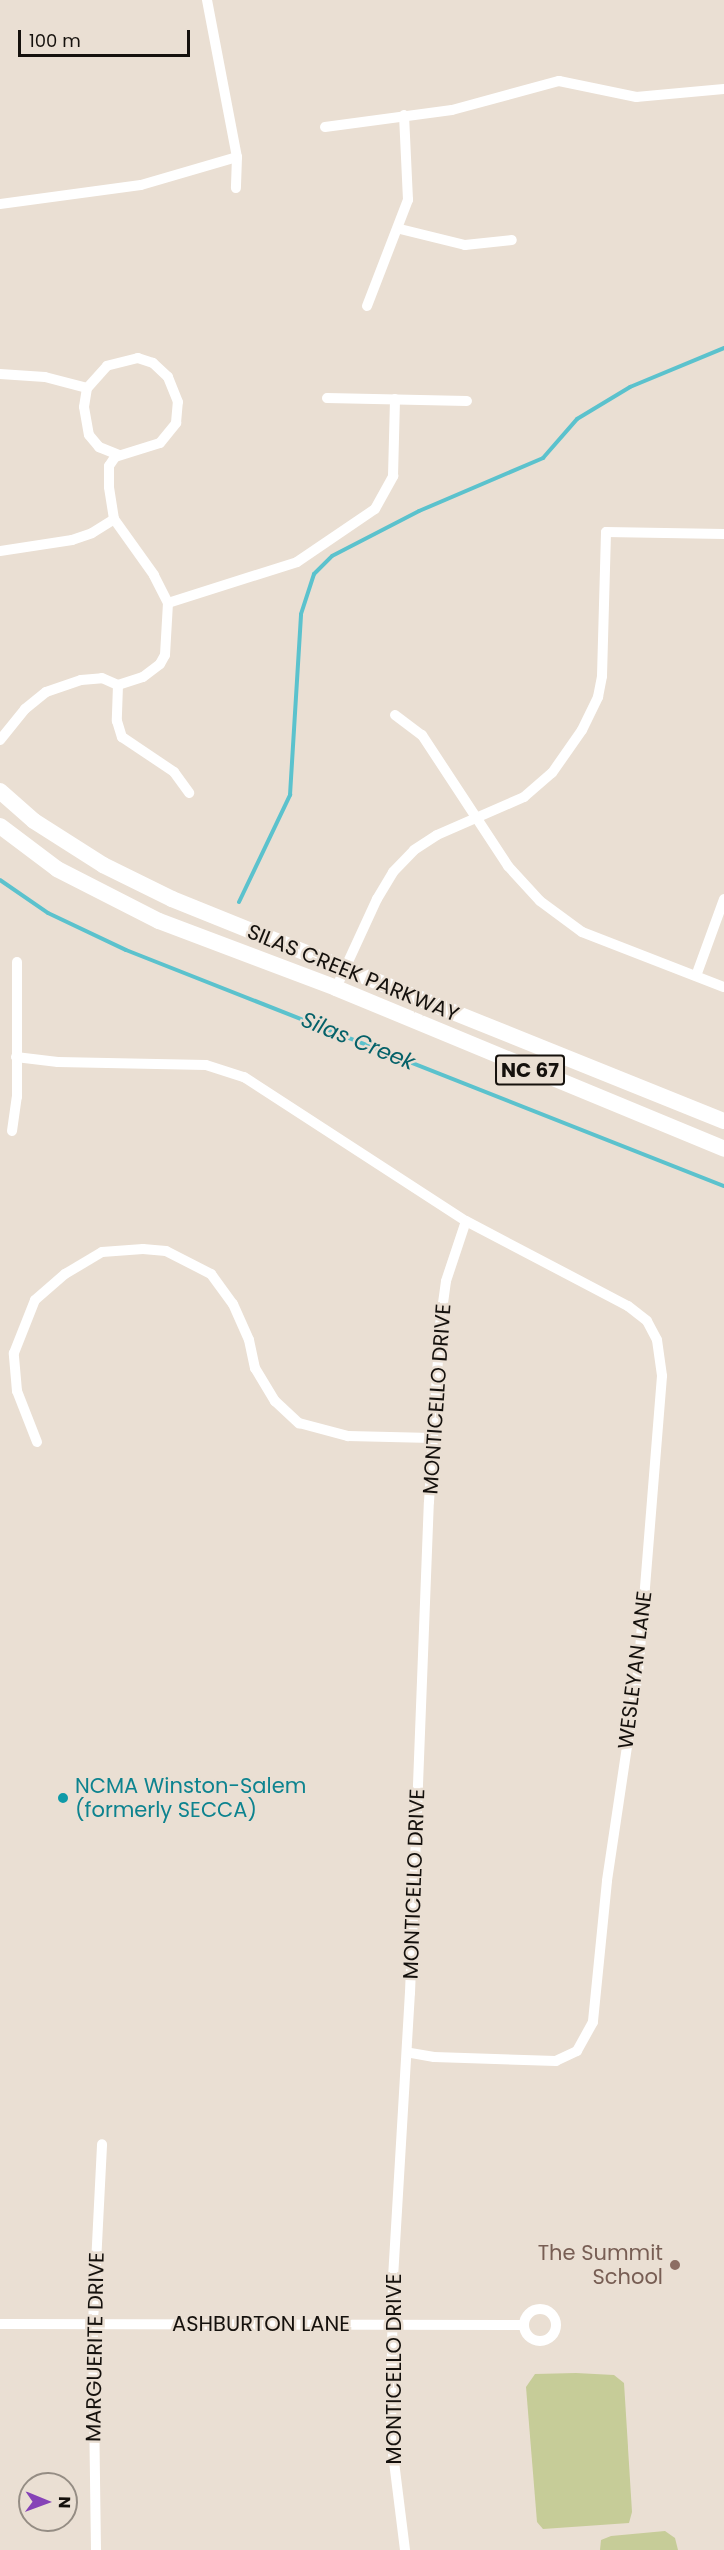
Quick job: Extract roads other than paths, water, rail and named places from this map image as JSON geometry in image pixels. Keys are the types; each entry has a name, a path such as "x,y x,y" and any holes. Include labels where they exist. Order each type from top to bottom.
{"main road":[{"name":"SILAS CREEK PARKWAY","path":"0,791 34,821 103,865 172,899 346,967 724,1121"},
{"name":"SILAS CREEK PARKWAY","path":"0,826 57,869 107,896 214,944 336,988 724,1149"}],"street":[{"path":"207,0 237,158 236,188"},
{"path":"325,127 463,107 559,81 636,97 724,89"},
{"path":"367,306 400,229 408,200 404,115"},
{"path":"0,204 141,185 237,158"},
{"path":"400,229 465,245 512,240"},
{"path":"138,358 161,369 176,391 178,412 168,436 160,443 119,455 99,447 89,435 84,407 87,388 107,366 138,358"},
{"path":"0,374 45,377 87,388"},
{"path":"327,398 467,401"},
{"path":"168,603 297,562 368,516 385,496 393,476 395,399"},
{"path":"0,740 33,701 46,692 102,678 118,685 143,677 160,664 167,645 168,603 154,575 114,519 108,471 119,455"},
{"path":"0,551 72,540 92,534 114,519"},
{"path":"336,988 393,872 414,850 476,817 510,805 537,788 566,757 592,711 603,665 606,532 724,534"},
{"path":"118,685 117,721 122,736 174,772 189,793"},
{"path":"394,715 422,735 521,882 560,918 611,944 724,987"},
{"path":"696,976 724,899"},
{"path":"12,1131 16,1057 17,962"},
{"name":"WESLEYAN LANE","path":"16,1057 58,1062 206,1065 244,1077 466,1221 628,1306 647,1322 657,1341 662,1376 638,1673 607,1881 593,2022 577,2051 556,2061 434,2057 407,2052"},
{"name":"MONTICELLO DRIVE","path":"405,2550 391,2438 393,2325 407,2052 435,1359 446,1281 466,1221"},
{"path":"38,1442 17,1391 14,1353 35,1300 64,1274 102,1252 143,1249 166,1251 211,1274 233,1304 249,1340 255,1368 275,1401 299,1423 339,1435 432,1438"},
{"name":"MARGUERITE DRIVE","path":"96,2550 93,2323 102,2144"},
{"name":"ASHBURTON LANE","path":"0,2324 522,2325"}],"waterway":[{"path":"239,902 290,795 301,614 314,574 332,556 419,511 543,458 577,419 630,387 724,348"},
{"name":"Silas Creek","path":"0,880 48,913 126,950 724,1186"}],"place":[{"name":"NCMA Winston-Salem (formerly SECCA)","path":"63,1798"},
{"name":"The Summit School","path":"675,2265"}]}
